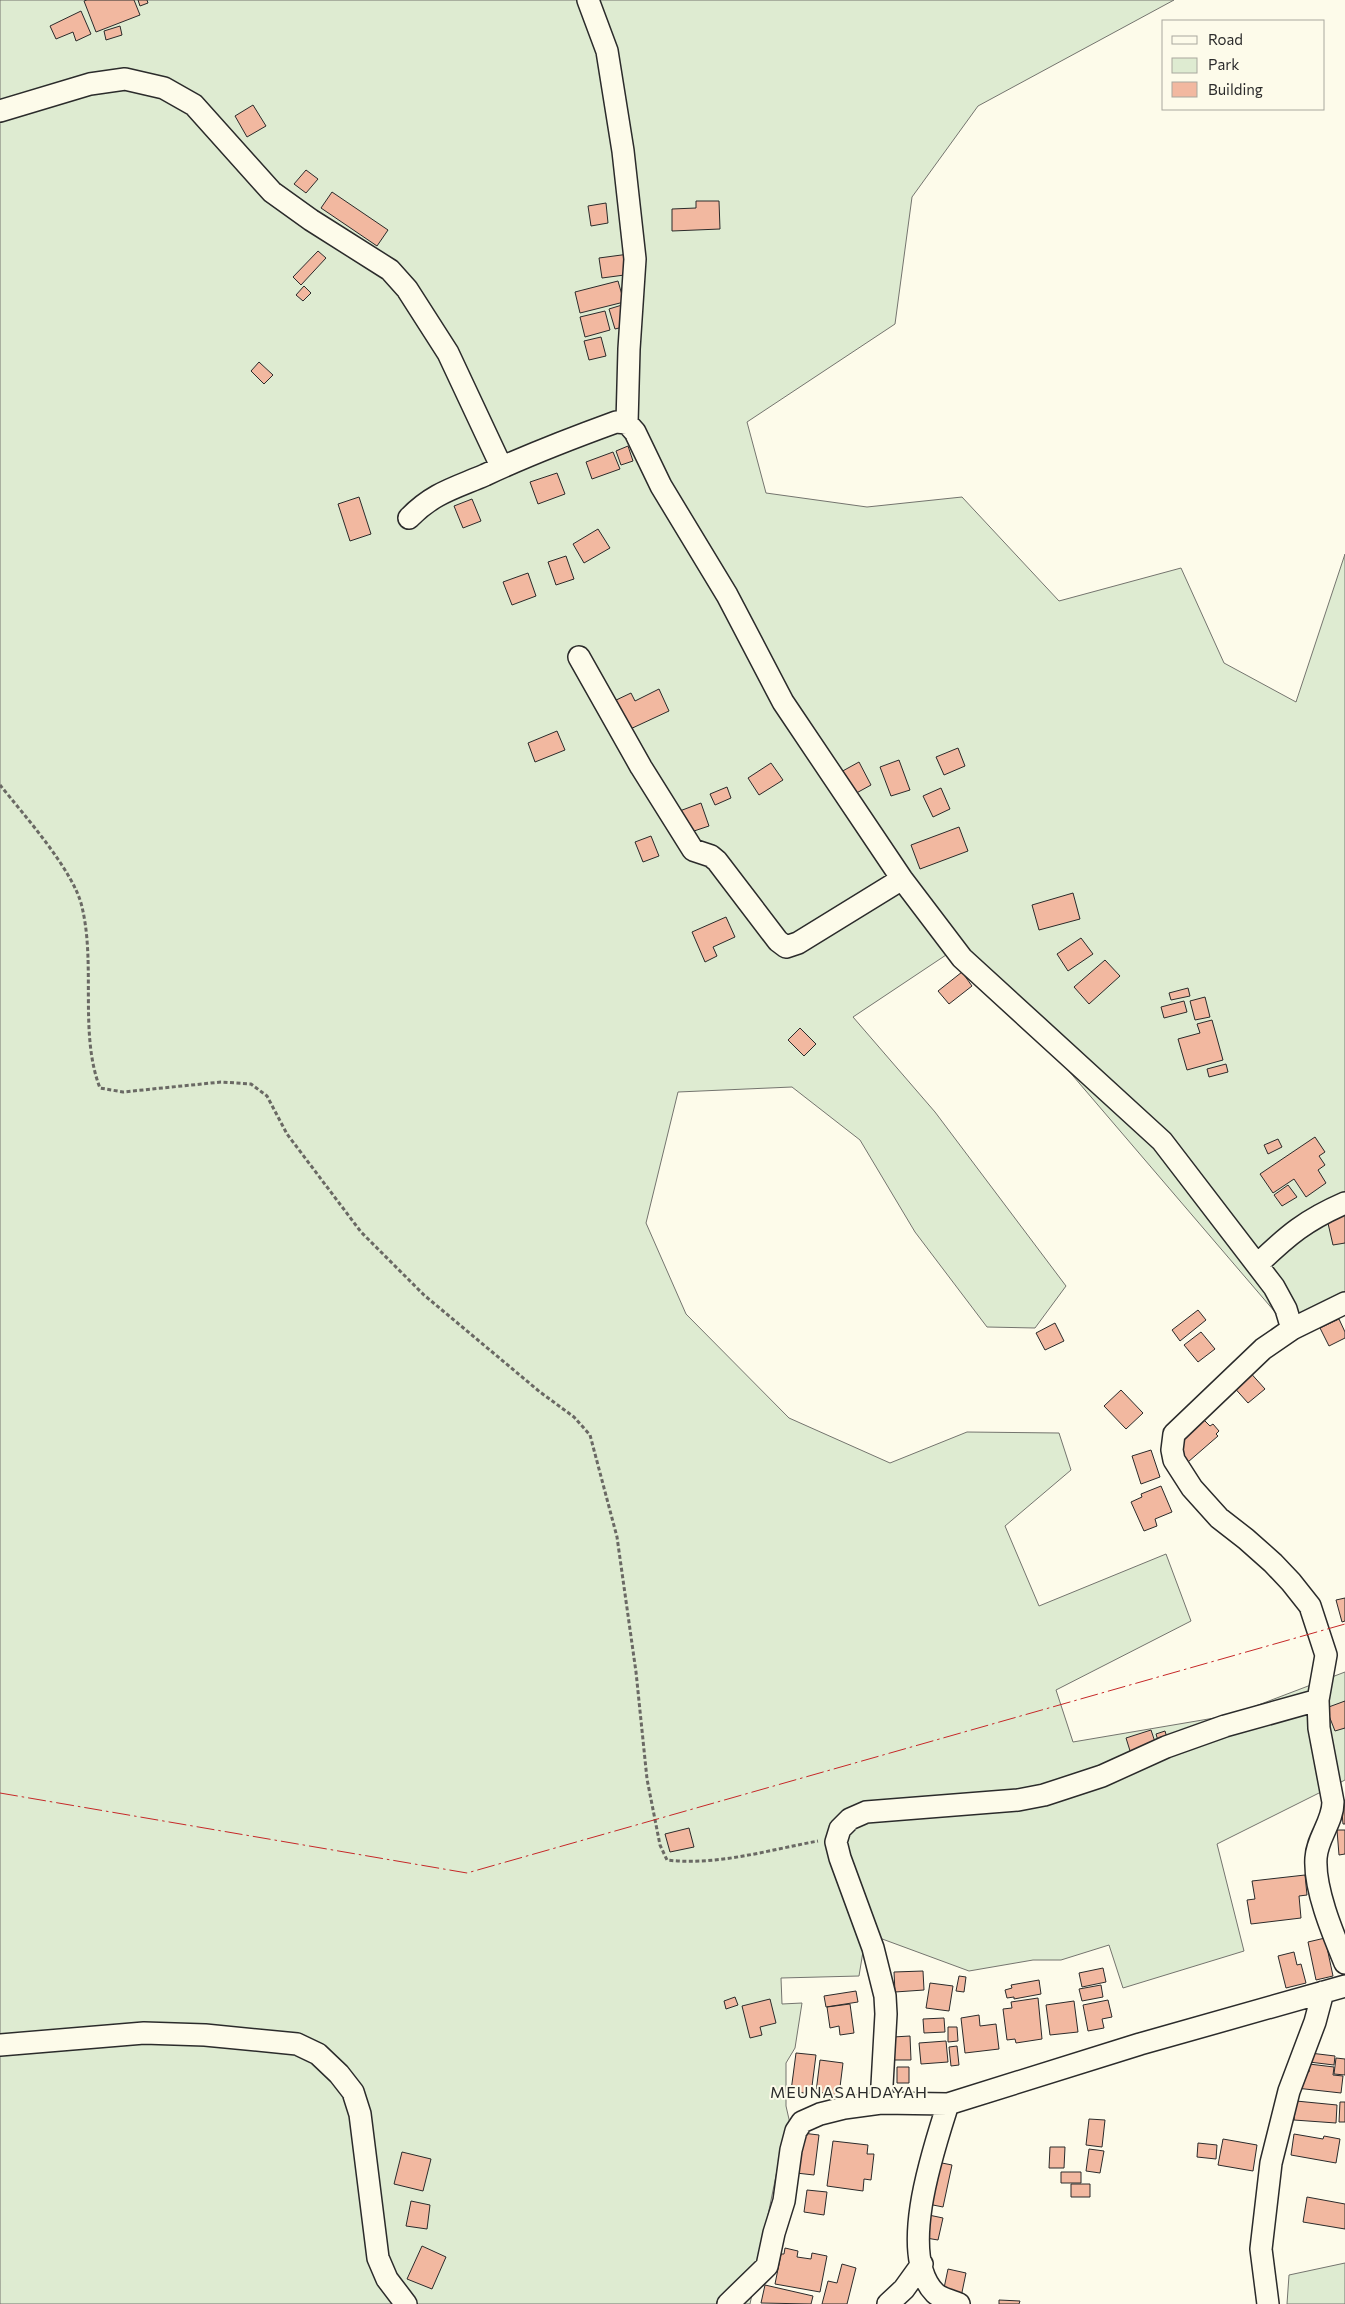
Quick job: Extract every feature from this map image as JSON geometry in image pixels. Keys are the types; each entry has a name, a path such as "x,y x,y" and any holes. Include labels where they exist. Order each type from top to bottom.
{"street":[{"path":"588,0 607,51 623,151 635,259 629,349 627,423"},
{"path":"0,111 90,84 125,79 164,88 194,105 272,192 311,220 390,270 407,289 448,353 501,466"},
{"path":"409,518 422,504 447,489 556,443 616,422 627,423 635,432 661,486 727,595 783,702 902,879 962,958 1162,1141 1258,1264 1286,1309 1292,1329"},
{"path":"579,657 645,774 693,850 710,856 717,862 778,941 786,947 798,943 902,879"},
{"path":"1258,1264 1292,1232 1320,1214 1345,1203"},
{"path":"1345,1303 1292,1329 1263,1348 1174,1434 1172,1450 1174,1460 1192,1488 1219,1518 1273,1563 1310,1606 1326,1655 1318,1700 1321,1746 1333,1802 1333,1813 1316,1858 1321,1893 1328,1922 1345,1963"},
{"path":"881,2103 886,2014 885,1996 873,1948 836,1842 840,1829 850,1819 866,1812 1018,1800 1044,1795 1102,1776 1166,1747 1225,1726 1318,1700"},
{"path":"739,2301 766,2266 784,2201 791,2150 796,2131 802,2122 820,2114 844,2108 881,2103 948,2104 1079,2063 1345,1986"},
{"path":"1268,2304 1262,2249 1271,2163 1289,2091 1315,2022 1323,1992"},
{"path":"0,2046 144,2032 204,2035 297,2044 318,2054 340,2074 353,2092 360,2114 378,2258 387,2279 406,2304"},
{"path":"948,2104 932,2154 922,2201 918,2240 923,2275 936,2294 959,2304"},
{"path":"888,2304 904,2289 922,2264"}],"path":[{"path":"0,785 66,874 82,906 89,951 90,1040 94,1072 100,1088 123,1092 221,1082 251,1084 267,1096 287,1134 361,1232 424,1296 540,1392 574,1417 590,1435 617,1537 636,1672 647,1779 660,1844 667,1860 687,1863 728,1858 838,1837"}],"green space":[{"path":"0,0 1174,0 978,106 912,197 895,324 747,422 766,493 867,507 962,497 1059,601 1181,568 1224,663 1296,702 1345,554 1345,1315 1287,1326 961,945 853,1017 935,1112 1066,1286 1035,1328 987,1327 915,1232 860,1140 792,1087 678,1092 646,1223 686,1314 789,1418 890,1463 967,1432 1059,1433 1071,1470 1005,1526 1039,1606 1166,1554 1191,1621 1056,1690 1073,1742 1232,1715 1345,1672 1345,1780 1217,1844 1244,1951 1123,1988 1109,1945 1061,1960 1033,1960 969,1971 866,1933 859,1976 781,1978 782,2004 802,2003 795,2048 786,2063 786,2106 791,2128 782,2146 750,2304 0,2304"},
{"path":"1345,2263 1345,2304 1287,2304 1289,2275"}],"building":[{"path":"134,0 140,15 96,32 84,1"},
{"path":"138,0 147,0 148,3 140,6"},
{"path":"81,11 91,34 76,41 73,32 56,39 50,26"},
{"path":"120,26 122,35 106,40 104,31"},
{"path":"253,105 266,126 247,137 235,116"},
{"path":"306,170 318,179 306,193 294,184"},
{"path":"332,192 388,230 377,246 321,208"},
{"path":"696,201 719,201 720,229 672,231 672,209 696,208"},
{"path":"606,203 608,223 591,226 588,206"},
{"path":"318,251 326,258 301,285 293,277"},
{"path":"629,254 632,274 602,278 599,258"},
{"path":"618,281 624,302 580,313 575,292"},
{"path":"304,286 311,293 303,301 296,295"},
{"path":"622,305 627,326 615,329 609,309"},
{"path":"605,311 610,330 585,337 580,317"},
{"path":"601,337 606,356 589,360 584,341"},
{"path":"259,362 273,375 264,384 251,371"},
{"path":"628,446 633,461 621,465 616,451"},
{"path":"613,452 620,469 592,479 586,462"},
{"path":"557,473 565,494 538,504 530,482"},
{"path":"359,497 371,534 350,541 338,504"},
{"path":"472,499 481,521 463,528 454,506"},
{"path":"598,529 610,548 584,563 573,544"},
{"path":"566,556 574,579 556,585 548,562"},
{"path":"528,573 536,596 512,605 503,582"},
{"path":"659,689 669,711 626,731 612,702 631,693 635,701"},
{"path":"557,731 565,750 535,762 528,743"},
{"path":"958,748 965,766 944,775 936,757"},
{"path":"899,760 910,790 891,796 880,767"},
{"path":"859,762 871,785 851,796 839,773"},
{"path":"771,763 783,780 759,795 748,778"},
{"path":"727,787 731,798 715,805 710,794"},
{"path":"941,788 950,809 933,817 923,796"},
{"path":"701,803 709,826 685,834 677,812"},
{"path":"959,827 968,851 920,869 911,845"},
{"path":"651,836 659,856 643,862 635,842"},
{"path":"1073,893 1080,919 1039,930 1032,905"},
{"path":"726,917 735,937 713,947 717,956 705,962 692,932"},
{"path":"1081,938 1093,954 1068,971 1057,954"},
{"path":"1105,960 1120,976 1089,1004 1074,987"},
{"path":"962,972 972,986 949,1004 938,991"},
{"path":"1188,988 1190,996 1171,1000 1169,993"},
{"path":"1205,997 1210,1017 1195,1020 1190,1001"},
{"path":"1184,1001 1187,1012 1164,1018 1161,1007"},
{"path":"1212,1020 1223,1060 1187,1070 1178,1039 1200,1033 1197,1024"},
{"path":"800,1028 816,1044 804,1056 788,1040"},
{"path":"1226,1064 1228,1072 1209,1077 1207,1069"},
{"path":"1315,1137 1325,1152 1319,1156 1325,1165 1318,1170 1326,1183 1306,1197 1294,1179 1273,1193 1260,1174"},
{"path":"1278,1139 1282,1147 1268,1154 1264,1145"},
{"path":"1288,1185 1297,1197 1282,1206 1274,1195"},
{"path":"1345,1215 1345,1243 1333,1245 1327,1219"},
{"path":"1198,1310 1206,1320 1180,1341 1172,1330"},
{"path":"1339,1319 1345,1332 1345,1338 1329,1346 1320,1328"},
{"path":"1055,1323 1064,1341 1045,1350 1036,1333"},
{"path":"1201,1332 1215,1349 1198,1362 1184,1345"},
{"path":"1247,1369 1265,1389 1248,1403 1231,1384"},
{"path":"1121,1390 1143,1413 1126,1429 1104,1406"},
{"path":"1204,1420 1210,1426 1213,1424 1219,1431 1216,1434 1218,1436 1188,1462 1173,1445"},
{"path":"1151,1450 1160,1477 1141,1484 1132,1456"},
{"path":"1161,1486 1172,1512 1155,1519 1157,1526 1144,1531 1131,1502 1142,1497 1141,1494"},
{"path":"1345,1598 1345,1621 1342,1622 1336,1600"},
{"path":"1345,1701 1345,1728 1335,1731 1326,1708"},
{"path":"1151,1730 1156,1745 1131,1754 1126,1738"},
{"path":"1165,1731 1168,1741 1159,1744 1156,1734"},
{"path":"1345,1800 1345,1824 1343,1824 1341,1801"},
{"path":"689,1828 694,1847 670,1852 665,1834"},
{"path":"1337,1830 1345,1830 1345,1854 1339,1855"},
{"path":"1305,1875 1307,1895 1299,1896 1301,1918 1251,1924 1247,1900 1255,1899 1252,1881"},
{"path":"1325,1938 1333,1976 1316,1980 1308,1942"},
{"path":"1294,1952 1297,1965 1301,1964 1306,1983 1286,1988 1278,1956"},
{"path":"1103,1968 1106,1982 1082,1987 1079,1973"},
{"path":"923,1971 924,1990 895,1992 894,1972"},
{"path":"959,1976 966,1977 964,1992 956,1991"},
{"path":"1039,1980 1041,1994 1014,1999 1014,1997 1007,1998 1005,1990 1012,1988 1011,1985"},
{"path":"930,1983 953,1986 949,2011 926,2008"},
{"path":"1101,1985 1103,1997 1082,2001 1079,1989"},
{"path":"856,1991 858,2002 826,2007 824,1996"},
{"path":"735,1997 738,2005 726,2009 724,2001"},
{"path":"1038,1998 1042,2039 1016,2043 1015,2039 1007,2040 1003,2009 1012,2008 1011,2002"},
{"path":"770,1999 776,2023 760,2027 762,2035 750,2038 742,2006"},
{"path":"1108,2000 1112,2017 1102,2019 1104,2028 1088,2031 1083,2005"},
{"path":"1074,2001 1078,2032 1050,2035 1046,2005"},
{"path":"850,2004 854,2033 840,2035 839,2026 830,2028 827,2007"},
{"path":"979,2015 980,2026 996,2024 999,2049 965,2053 961,2018"},
{"path":"944,2018 945,2032 924,2033 923,2019"},
{"path":"948,2027 957,2027 958,2041 948,2042"},
{"path":"910,2036 911,2060 894,2060 893,2037"},
{"path":"946,2041 948,2062 921,2064 919,2043"},
{"path":"957,2046 959,2065 951,2066 949,2047"},
{"path":"796,2053 816,2055 811,2094 791,2091"},
{"path":"1310,2053 1335,2056 1334,2065 1309,2062"},
{"path":"1336,2058 1345,2059 1345,2075 1334,2074"},
{"path":"820,2060 843,2063 839,2095 816,2092"},
{"path":"1309,2064 1334,2067 1333,2075 1343,2076 1341,2093 1296,2088 1298,2070 1309,2072"},
{"path":"897,2067 909,2067 909,2083 897,2083"},
{"path":"1296,2101 1337,2105 1336,2123 1294,2120"},
{"path":"1340,2102 1345,2102 1345,2122 1339,2122"},
{"path":"1089,2119 1105,2120 1102,2147 1086,2145"},
{"path":"802,2133 819,2135 814,2175 796,2173"},
{"path":"1294,2134 1323,2139 1324,2136 1340,2139 1336,2163 1291,2155"},
{"path":"1223,2139 1257,2145 1253,2171 1218,2165"},
{"path":"833,2141 868,2145 867,2154 874,2154 871,2180 864,2179 863,2191 827,2186"},
{"path":"1198,2143 1217,2145 1216,2159 1197,2157"},
{"path":"1050,2147 1065,2147 1064,2168 1049,2168"},
{"path":"1089,2149 1104,2151 1100,2173 1086,2171"},
{"path":"402,2152 431,2159 423,2191 394,2184"},
{"path":"932,2161 952,2165 943,2207 923,2203"},
{"path":"1061,2172 1081,2172 1081,2183 1061,2183"},
{"path":"1071,2184 1090,2184 1090,2197 1071,2197"},
{"path":"807,2190 827,2192 824,2215 804,2212"},
{"path":"1307,2197 1345,2204 1345,2229 1303,2222"},
{"path":"411,2201 430,2205 427,2229 406,2226"},
{"path":"924,2214 943,2218 938,2240 920,2237"},
{"path":"422,2246 446,2257 432,2289 407,2279"},
{"path":"785,2248 798,2251 797,2257 811,2259 812,2253 827,2256 820,2292 775,2284 781,2254 784,2254"},
{"path":"842,2264 856,2268 847,2304 822,2304 828,2281 837,2283"},
{"path":"948,2269 966,2273 961,2297 943,2293"},
{"path":"765,2285 813,2296 811,2304 761,2303"},
{"path":"999,2300 1020,2301 1019,2304 999,2304"}],"power":[{"path":"0,1793 467,1873 1345,1624"}],"district":[{"name":"MEUNASAHDAYAH","path":"849,2092"}]}
